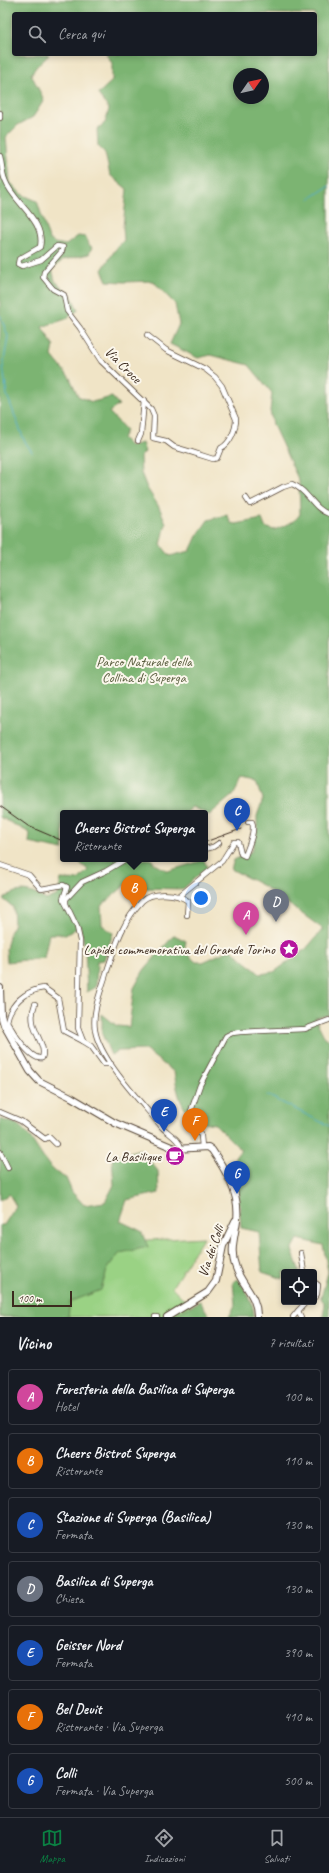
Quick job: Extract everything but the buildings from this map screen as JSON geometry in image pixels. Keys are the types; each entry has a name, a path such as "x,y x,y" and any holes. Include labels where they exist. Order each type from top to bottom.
{"street":[{"path":"0,113 0,118"},
{"name":"Via Croce","path":"0,156 5,180 14,196 35,223 42,241 40,247 19,259 18,264 22,266 34,262 47,256 57,246 63,246 62,251 44,272 43,277 53,289 64,295 67,311 101,361 144,401 154,416 152,434 154,440 166,441 174,447 213,459 217,458 221,448 235,431 236,419 222,386 215,377 205,369 166,350 146,335"},
{"path":"138,440 142,434 144,401"},
{"path":"246,498 250,504 292,484 302,491 318,509 329,514"},
{"path":"179,896 222,861 234,842 238,842 241,854 245,856 253,833 254,825 252,822 248,822"},
{"path":"208,848 219,843"},
{"path":"66,904 66,899 71,892 82,882 121,862"},
{"path":"0,865 29,875 41,889 63,886 67,887 63,899 76,927 80,941 78,1028 83,1041"},
{"path":"181,1148 178,1141 160,1124 111,1064 100,1046 95,1029 94,1017 117,941 128,920 145,899 154,895 179,896 186,899 189,903 187,915"},
{"path":"0,988 2,1015 6,1025 30,1072 39,1081 71,1096 115,1123 176,1149 208,1147 212,1150 229,1176 237,1207 237,1219 232,1250 236,1268 254,1298 257,1317"},
{"path":"6,1025 9,1012 25,995 30,991 44,988 58,998 64,1031 78,1037 91,1046 104,1064 111,1064"},
{"path":"6,1025 25,1048 38,1058 42,1058 43,1049 35,1030 32,1014 36,1004"},
{"path":"202,1147 201,1136 191,1111 200,1085 226,1036 232,1033 240,1032 305,1029 329,1020"},
{"path":"0,1112 21,1120 45,1139 49,1137 56,1144"},
{"path":"0,1152 8,1168"},
{"name":"Via dei Colli","path":"167,1317 208,1292 216,1281 223,1246 237,1219"},
{"path":"301,1254 304,1269"},
{"path":"293,1317 303,1305"},
{"path":"298,1311 301,1317"}],"green space":[{"name":"Parco Naturale della Collina di Superga","path":"0,0 329,0 329,1015 315,1018 324,1036 329,1040 329,1317 323,1317 325,1304 321,1298 328,1272 323,1245 298,1239 292,1250 299,1269 281,1269 281,1278 262,1272 259,1232 241,1228 237,1173 231,1162 241,1150 215,1124 195,1119 189,1114 180,1100 174,1072 145,1050 118,1051 111,1055 102,1034 102,1014 117,1026 129,1027 134,988 144,970 174,935 186,941 184,951 196,962 203,962 231,949 260,974 274,972 305,950 323,929 265,887 231,869 234,860 252,851 257,830 257,816 263,799 257,781 242,778 233,795 209,815 208,810 198,810 192,807 188,810 60,810 60,849 29,843 30,833 0,817","holes":["12,12 317,12 317,56 107,56 112,63 112,81 98,94 109,109 105,123 97,129 98,146 105,153 110,175 127,189 123,227 124,240 115,250 102,270 107,281 153,281 175,304 179,324 170,344 198,358 211,355 249,365 272,393 270,411 273,425 299,481 300,514 295,520 274,530 265,527 262,519 236,524 231,523 227,515 208,520 197,536 190,551 170,556 161,545 166,523 159,507 147,488 141,473 140,457 145,452 142,443 130,446 122,438 126,430 109,412 119,405 112,397 92,402 78,396 70,378 52,356 54,346 42,327 66,319 78,310 71,295 55,281 52,269 63,260 89,254 92,247 89,245 86,237 78,236 66,245 55,243 49,239 37,201 21,194 10,182 6,137 18,125 33,117 44,100 31,74 48,56 12,56"]},
{"path":"79,862 153,862 168,871 197,862 205,862 207,867 183,889 141,888 129,882 101,906 102,925 113,933 104,960 97,961 96,987 87,992 85,948 80,926 67,934 49,934 44,958 7,962 6,949 10,931 14,924 13,907 3,899 19,891 24,891 35,894 46,900 58,895 61,879 78,880 88,870"},
{"path":"0,1119 16,1124 25,1131 51,1168 66,1178 72,1192 84,1205 105,1202 114,1185 112,1158 140,1149 158,1171 159,1193 127,1200 120,1221 141,1231 148,1247 120,1253 108,1267 101,1290 70,1302 68,1317 0,1317 0,1225 4,1225 16,1206 9,1194 0,1200"},
{"path":"204,1237 172,1287 201,1317 0,1317 0,1248"},
{"path":"238,1279 247,1292 253,1306 254,1317 229,1317 235,1305 233,1282"},
{"path":"200,1301 210,1317 171,1317"}],"waterway":[{"path":"309,199 329,186"},
{"path":"0,315 8,336 3,367 7,395 24,440 32,452"},
{"path":"267,1095 329,1126"}],"tram line":[{"path":"0,806 28,826 60,840"},
{"path":"208,841 241,829"}],"place":[{"name":"Stazione di Superga (Basilica)","path":"237,831"},
{"name":"Cheers Bistrot Superga","path":"134,908"},
{"name":"Basilica di Superga","path":"276,922"},
{"name":"Foresteria della Basilica di Superga","path":"246,935"},
{"name":"Lapide commemorativa del Grande Torino","path":"289,949"},
{"name":"Geisser Nord","path":"164,1132"},
{"name":"Bel Deuit","path":"195,1141"},
{"name":"La Basilique","path":"175,1156"},
{"name":"Colli","path":"237,1194"}]}
